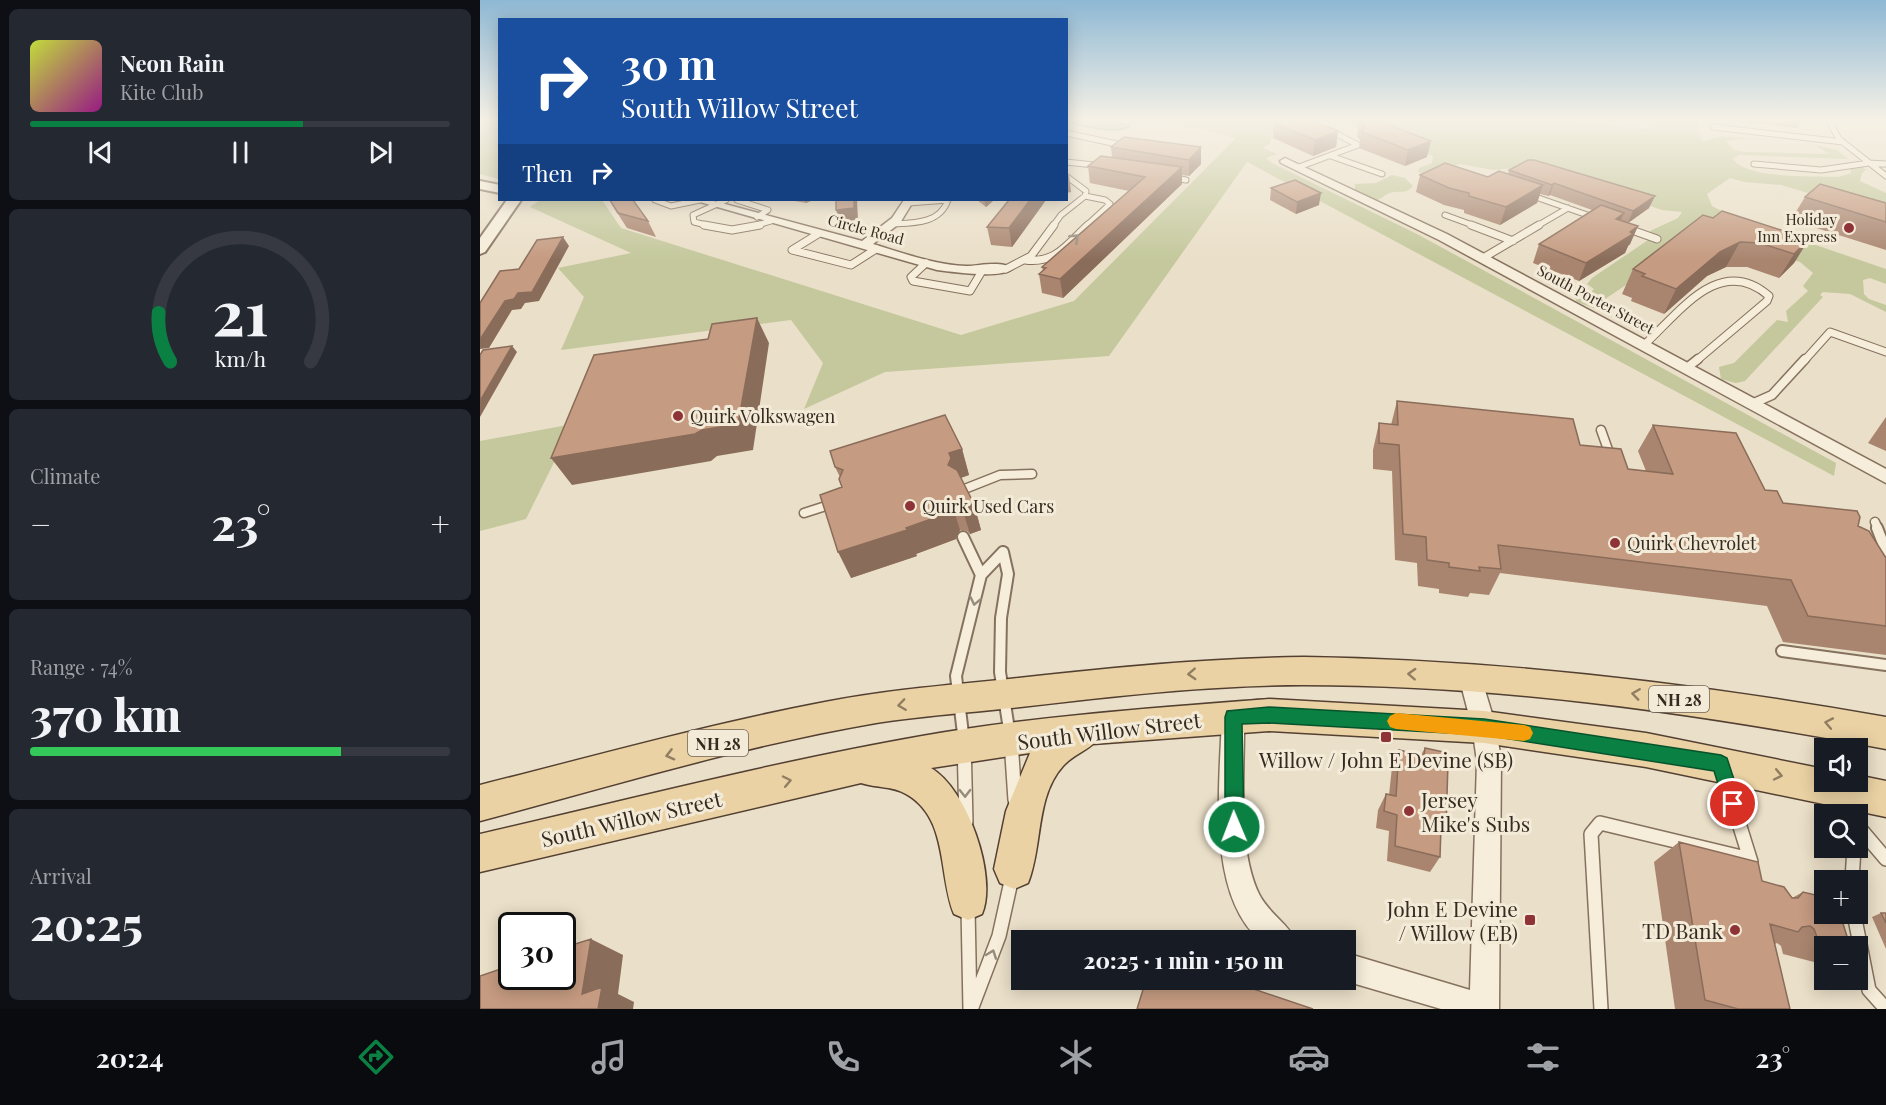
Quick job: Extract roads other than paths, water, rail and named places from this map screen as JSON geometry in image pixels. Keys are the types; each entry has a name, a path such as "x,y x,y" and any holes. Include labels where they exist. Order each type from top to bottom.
{"main road":[{"name":"NH 28","path":"480,803 748,735 876,708 1130,678 1250,672 1371,672 1470,677 1609,690 1694,701 1886,734"},
{"name":"South Willow Street","path":"480,853 841,770 964,747 1101,727 1233,717 1344,718 1484,727 1721,764 1834,804"},
{"path":"1014,869 1026,807 1036,775 1064,742 1075,735 1101,727"},
{"path":"841,770 885,770 902,773 930,789 940,800 955,826 968,900"},
{"name":"South Willow Street","path":"1868,805 1886,799"}],"street":[{"name":"South Porter Street","path":"1295,166 1483,258 1688,367 1886,477"},
{"path":"480,185 498,189"},
{"path":"480,249 513,201"},
{"path":"863,246 892,224 905,211 909,201"},
{"name":"Circle Road","path":"704,202 926,263 982,271 1006,269"},
{"path":"1356,970 1428,990 1483,1009 1489,760 1484,727 1470,677"},
{"path":"1233,717 1234,846 1238,879 1246,902 1259,921 1269,930"}],"lane":[{"path":"1299,168 1304,166"},
{"path":"1360,166 1382,174"},
{"path":"1777,166 1821,170 1848,166"},
{"path":"1873,166 1886,176"},
{"path":"1164,176 1186,180"},
{"name":"Circle Road","path":"1025,261 1061,216 1085,196 1086,190 1068,177"},
{"path":"1523,193 1601,220"},
{"name":"Circle Road","path":"1006,269 1025,261 1040,262 1054,257 1110,204 1105,200 1085,196"},
{"path":"656,201 662,206 670,207 704,202"},
{"path":"740,201 768,210 757,217"},
{"path":"892,224 930,220 939,214 947,201"},
{"path":"704,202 693,215 694,222 721,231 736,231 771,221"},
{"path":"1483,258 1568,208"},
{"path":"1445,215 1513,241"},
{"path":"1624,228 1657,239"},
{"path":"818,234 792,250 851,265 876,249"},
{"path":"926,263 911,277 913,281 970,291 982,271"},
{"path":"1645,344 1714,284 1736,282 1764,290 1769,296 1767,301 1688,367"},
{"path":"1754,403 1772,395 1830,332 1886,352"},
{"path":"1601,430 1615,469"},
{"path":"962,490 1000,475 1032,474"},
{"path":"804,513 849,498"},
{"path":"1874,554 1886,553 1875,522"},
{"path":"963,537 981,576"},
{"path":"1004,552 1008,574 1001,618 1000,672 1011,741 1016,812 1014,869 999,936 971,1009 964,747 956,676 981,576 1004,552"},
{"path":"1782,651 1886,665"},
{"path":"1721,764 1755,878"},
{"path":"1601,1009 1591,834 1600,823 1750,859"},
{"path":"1868,834 1886,859"},
{"path":"1856,924 1869,990 1886,1009"}],"place":[{"name":"Holiday Inn Express","path":"1849,228"},
{"name":"Quirk Volkswagen","path":"678,416"},
{"name":"Quirk Used Cars","path":"910,506"},
{"name":"Quirk Chevrolet","path":"1615,543"},
{"name":"Willow / John E Devine (SB)","path":"1386,737"},
{"name":"Jersey Mike's Subs","path":"1409,811"},
{"name":"John E Devine / Willow (EB)","path":"1530,920"},
{"name":"TD Bank","path":"1735,930"}]}
